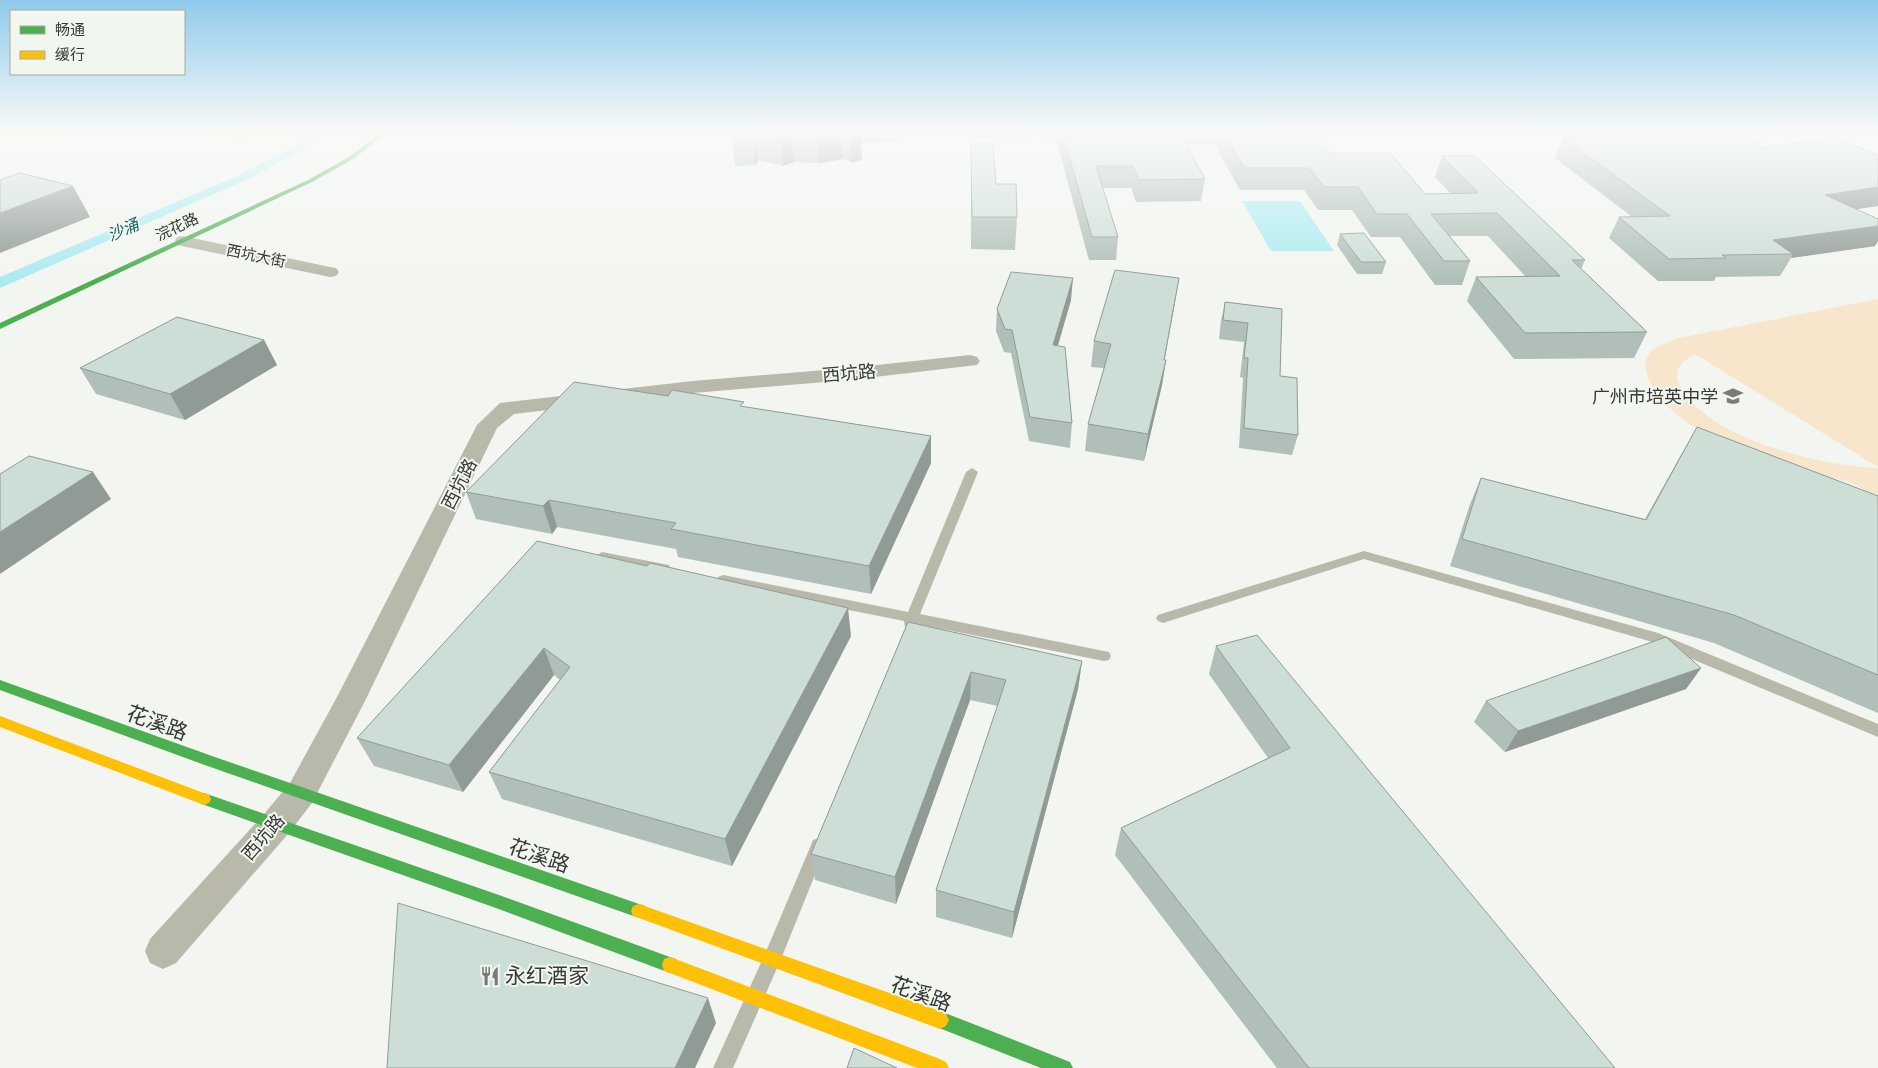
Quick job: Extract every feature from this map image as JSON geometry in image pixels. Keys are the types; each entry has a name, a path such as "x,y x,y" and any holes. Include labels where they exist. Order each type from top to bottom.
{"street":[{"name":"浣花路","path":"142,246 260,194 284,181"},
{"name":"浣花路","path":"0,326 308,181"},
{"name":"西坑大街","path":"183,241 330,272"},
{"name":"西坑路","path":"163,951 276,824 301,793 350,701 488,425 508,408 684,388 849,374 970,361"},
{"name":"花溪路","path":"0,685 772,959 1064,1068"},
{"path":"0,721 160,783 496,901 754,996 940,1068"}],"lane":[{"path":"904,636 972,472"},
{"path":"584,552 681,572"},
{"path":"1163,618 1364,555 1653,637 1878,730"},
{"path":"710,577 1104,656"},
{"path":"723,1068 772,959 825,830"}],"shaded area":[{"path":"1878,299 1878,467 1695,354 1682,363 1677,375 1680,386 1695,405 1715,421 1741,435 1798,455 1828,462 1878,468 1878,498 1851,483 1801,472 1712,436 1681,418 1667,406 1656,393 1648,377 1646,361 1648,355 1657,347 1679,338"}],"water":[{"name":"沙涌","path":"226,181 244,181 0,288 0,277"},
{"path":"1242,201 1300,201 1334,251 1271,251"}],"building":[{"path":"0,181 52,181 73,186 0,213"},
{"path":"972,181 996,181 996,184 1016,184 1017,217 972,217"},
{"path":"1076,181 1101,181 1118,237 1092,237"},
{"path":"1319,181 1414,181 1425,194 1478,193 1466,181 1501,181 1585,260 1572,260 1647,332 1525,333 1476,277 1560,276 1497,213 1431,214 1470,261 1444,261 1407,214 1377,214 1358,187 1324,187"},
{"path":"1622,181 1878,181 1878,187 1825,195 1878,219 1878,226 1773,240 1793,254 1722,255 1726,258 1669,259 1619,217 1670,216"},
{"path":"1364,233 1386,262 1361,262 1340,234"},
{"path":"1115,270 1179,278 1164,360 1166,360 1148,434 1088,424 1111,344 1094,341"},
{"path":"1011,272 1073,278 1053,345 1065,347 1072,423 1030,417 1012,330 1005,329 997,309"},
{"path":"1225,302 1282,309 1280,376 1297,378 1298,435 1244,428 1248,358 1244,358 1248,323 1223,320"},
{"path":"177,317 264,340 170,394 80,368"},
{"path":"574,382 668,396 672,390 744,402 740,406 931,436 869,566 671,529 676,523 549,500 543,506 466,492"},
{"path":"1697,427 1878,496 1878,675 1734,615 1462,539 1481,478 1646,520"},
{"path":"29,456 93,472 0,532 0,474"},
{"path":"537,541 647,566 650,563 848,608 725,839 489,772 570,667 544,648 449,765 357,738"},
{"path":"908,622 1082,661 1014,912 936,890 1006,680 971,672 895,877 811,854"},
{"path":"1257,635 1615,1068 1309,1068 1121,828 1290,748 1216,646"},
{"path":"1666,637 1701,668 1518,731 1486,701"},
{"name":"永红酒家","path":"398,903 708,998 675,1068 387,1068"},
{"path":"854,1048 897,1068 847,1068"}],"traffic: fast":[{"path":"0,326 310,181"},
{"path":"0,685 207,760 639,911"},
{"path":"204,799 496,901 670,965"},
{"path":"940,1020 1064,1068"}],"traffic: slow":[{"path":"0,721 204,799"},
{"path":"639,911 940,1020"},
{"path":"670,965 940,1068"}],"place":[{"name":"广州市培英中学","path":"1733,396"},
{"name":"永红酒家","path":"490,976"}]}
